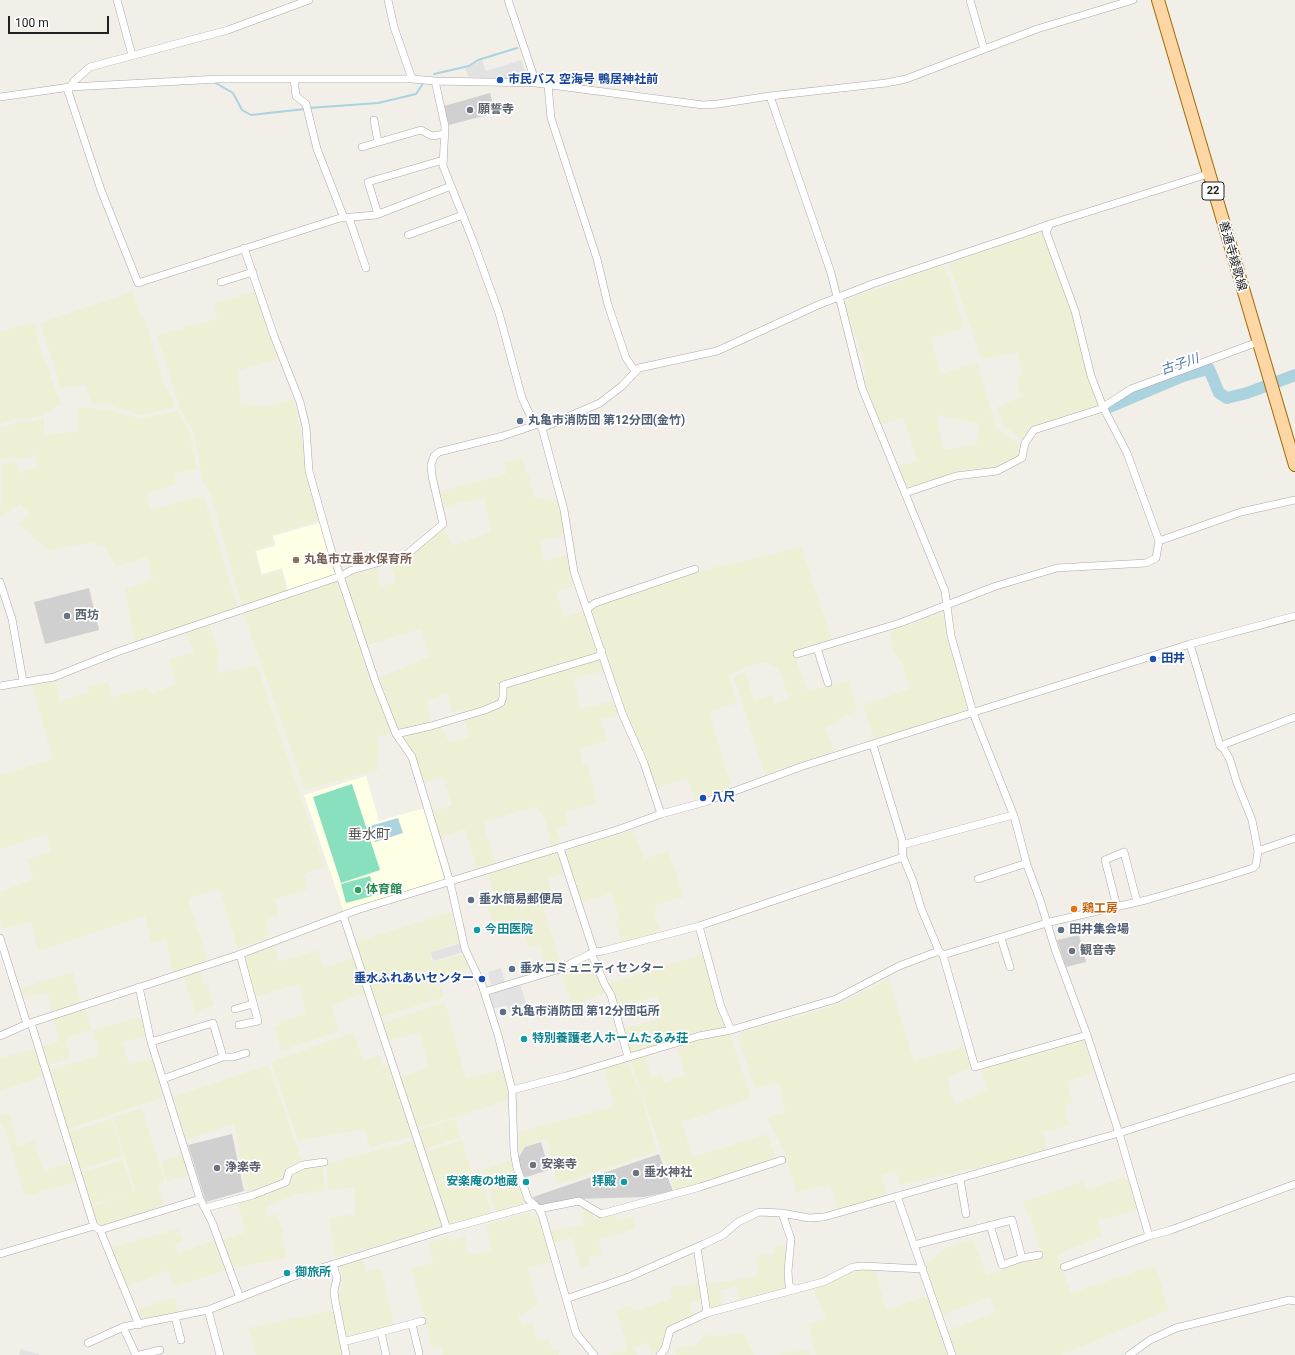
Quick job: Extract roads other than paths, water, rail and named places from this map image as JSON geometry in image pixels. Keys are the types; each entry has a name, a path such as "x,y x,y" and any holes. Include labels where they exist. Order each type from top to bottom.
{"main road":[{"name":"善通寺綾歌線","path":"1158,0 1270,385 1295,465"}],"street":[{"path":"117,0 132,55"},
{"path":"310,0 228,30 162,49 132,55 90,68 74,81 69,89 101,190 138,283 244,248 347,218 378,214 451,186"},
{"path":"388,0 394,27 412,79"},
{"path":"508,0 536,84"},
{"path":"970,0 984,49"},
{"path":"0,97 69,89 219,79 412,79 536,84 703,105 718,104 770,96 886,83 906,79 1037,29 1133,0"},
{"path":"294,79 296,96 306,104 317,149 347,218 366,268"},
{"path":"435,81 442,111 445,134 443,166 463,215 499,313 522,398 540,426 564,510 574,572 622,713 644,763 661,814"},
{"path":"548,85 551,118 596,259 608,305 626,358 635,371"},
{"path":"770,96 831,273 862,388 945,591 951,636 974,713 1013,815 1047,923 1087,1035 1119,1133 1149,1236"},
{"path":"374,120 378,142"},
{"path":"362,147 421,130 432,136 445,134"},
{"path":"378,214 368,182 443,160"},
{"path":"0,686 54,677 117,652 341,576 352,570 406,555 442,524 432,476 434,456 439,452 540,426 600,403 622,386 639,368 717,351 838,297 1050,224 1210,175"},
{"path":"408,235 463,215"},
{"path":"797,654 900,623 996,586 1057,568 1146,563 1156,558 1159,541 1127,454 1103,407 1091,376 1075,311 1046,232 1050,224"},
{"path":"244,248 274,336 300,402 306,427 309,471 330,546 376,683 396,734 412,757 450,882 465,949 484,992 512,1090 514,1152 517,1168 528,1199 537,1207 576,1333 594,1355"},
{"path":"221,282 253,272"},
{"path":"905,493 956,476 998,471 1022,458 1025,443 1034,430 1103,407 1131,389 1258,342"},
{"path":"1159,541 1241,512 1295,500"},
{"path":"587,609 595,603 695,569"},
{"path":"0,582 12,619 23,681"},
{"path":"0,1036 29,1023 240,954 343,915 560,848 661,814 705,802 802,766 873,745 1190,644 1295,616"},
{"path":"512,1090 566,1076 699,1036 731,1030 836,999 899,966 941,953 1001,938 1047,923 1137,902 1253,868 1256,865 1258,851 1252,820 1236,783 1230,760 1224,749 1220,746 1190,644"},
{"path":"817,648 828,683"},
{"path":"396,734 431,726 501,703 503,697 503,685 599,656 602,651"},
{"path":"1220,746 1295,717"},
{"path":"873,745 902,840 903,857 941,953 975,1067 1087,1035"},
{"path":"902,845 1013,815"},
{"path":"1258,851 1295,838"},
{"path":"560,848 592,952 604,985 611,996 628,1058"},
{"path":"1117,907 1105,860 1124,852 1137,902"},
{"path":"484,992 560,968 592,952 603,951 699,926 903,857"},
{"path":"978,879 1027,863"},
{"path":"343,915 447,1229"},
{"path":"699,926 721,1007 731,1030"},
{"path":"0,938 97,1228 139,1325"},
{"path":"1001,938 1010,968"},
{"path":"240,954 258,1021 240,1025"},
{"path":"139,987 151,1042 200,1199 212,1222 240,1298"},
{"path":"235,1009 253,1004"},
{"path":"151,1042 213,1023 223,1057"},
{"path":"163,1079 223,1057 233,1057 246,1053"},
{"path":"566,1299 629,1277 724,1235 738,1222 759,1212 782,1213 809,1218 824,1217 1119,1133 1295,1077"},
{"path":"88,1343 123,1327 208,1310 292,1277 447,1229 537,1207 579,1201 601,1214 700,1187 782,1160"},
{"path":"205,1208 253,1195 286,1182 288,1172 303,1166 324,1162"},
{"path":"960,1179 966,1214"},
{"path":"1064,1267 1149,1236 1172,1230 1295,1184"},
{"path":"897,1196 952,1355"},
{"path":"0,1254 200,1199"},
{"path":"782,1213 791,1238 788,1271 789,1286 795,1289"},
{"path":"914,1245 1012,1220 1022,1258"},
{"path":"990,1225 1002,1265 1022,1258 1039,1255"},
{"path":"697,1247 707,1313"},
{"path":"333,1264 337,1278 334,1291 335,1300 342,1342 346,1355"},
{"path":"660,1355 665,1349 670,1330 707,1313 823,1282 853,1267 923,1269"},
{"path":"1131,1354 1150,1340 1176,1328 1289,1300 1295,1301"},
{"path":"208,1310 220,1355"},
{"path":"175,1317 181,1340"},
{"path":"342,1342 422,1321"},
{"path":"412,1324 419,1353"},
{"path":"123,1327 136,1355"},
{"path":"381,1332 386,1355"},
{"path":"140,1355 160,1350"}],"water":[{"path":"398,818 403,833 375,842 370,826"}],"waterway":[{"path":"434,74 469,66 478,60 517,48"},
{"path":"214,82 233,93 242,110 251,115 305,109"},
{"path":"309,108 378,103 416,94 424,82"},
{"name":"古子川","path":"1107,408 1183,376 1209,369 1219,393 1227,398 1247,393 1295,375"}],"place":[{"name":"市民バス 空海号 鴨居神社前","path":"500,80"},
{"name":"願誓寺","path":"470,110"},
{"name":"丸亀市消防団 第12分団(金竹)","path":"520,421"},
{"name":"丸亀市立垂水保育所","path":"296,560"},
{"name":"西坊","path":"67,616"},
{"name":"田井","path":"1153,659"},
{"name":"八尺","path":"703,798"},
{"name":"体育館","path":"358,890"},
{"name":"垂水簡易郵便局","path":"471,900"},
{"name":"鶏工房","path":"1074,909"},
{"name":"今田医院","path":"477,930"},
{"name":"田井集会場","path":"1061,930"},
{"name":"観音寺","path":"1072,951"},
{"name":"垂水コミュニティセンター","path":"512,969"},
{"name":"垂水ふれあいセンター","path":"482,979"},
{"name":"丸亀市消防団 第12分団屯所","path":"503,1012"},
{"name":"特別養護老人ホームたるみ荘","path":"524,1039"},
{"name":"安楽寺","path":"533,1165"},
{"name":"浄楽寺","path":"217,1168"},
{"name":"垂水神社","path":"636,1173"},
{"name":"安楽庵の地蔵","path":"526,1182"},
{"name":"拝殿","path":"624,1182"},
{"name":"御旅所","path":"287,1273"}],"district":[{"name":"垂水町","path":"369,835"}]}
